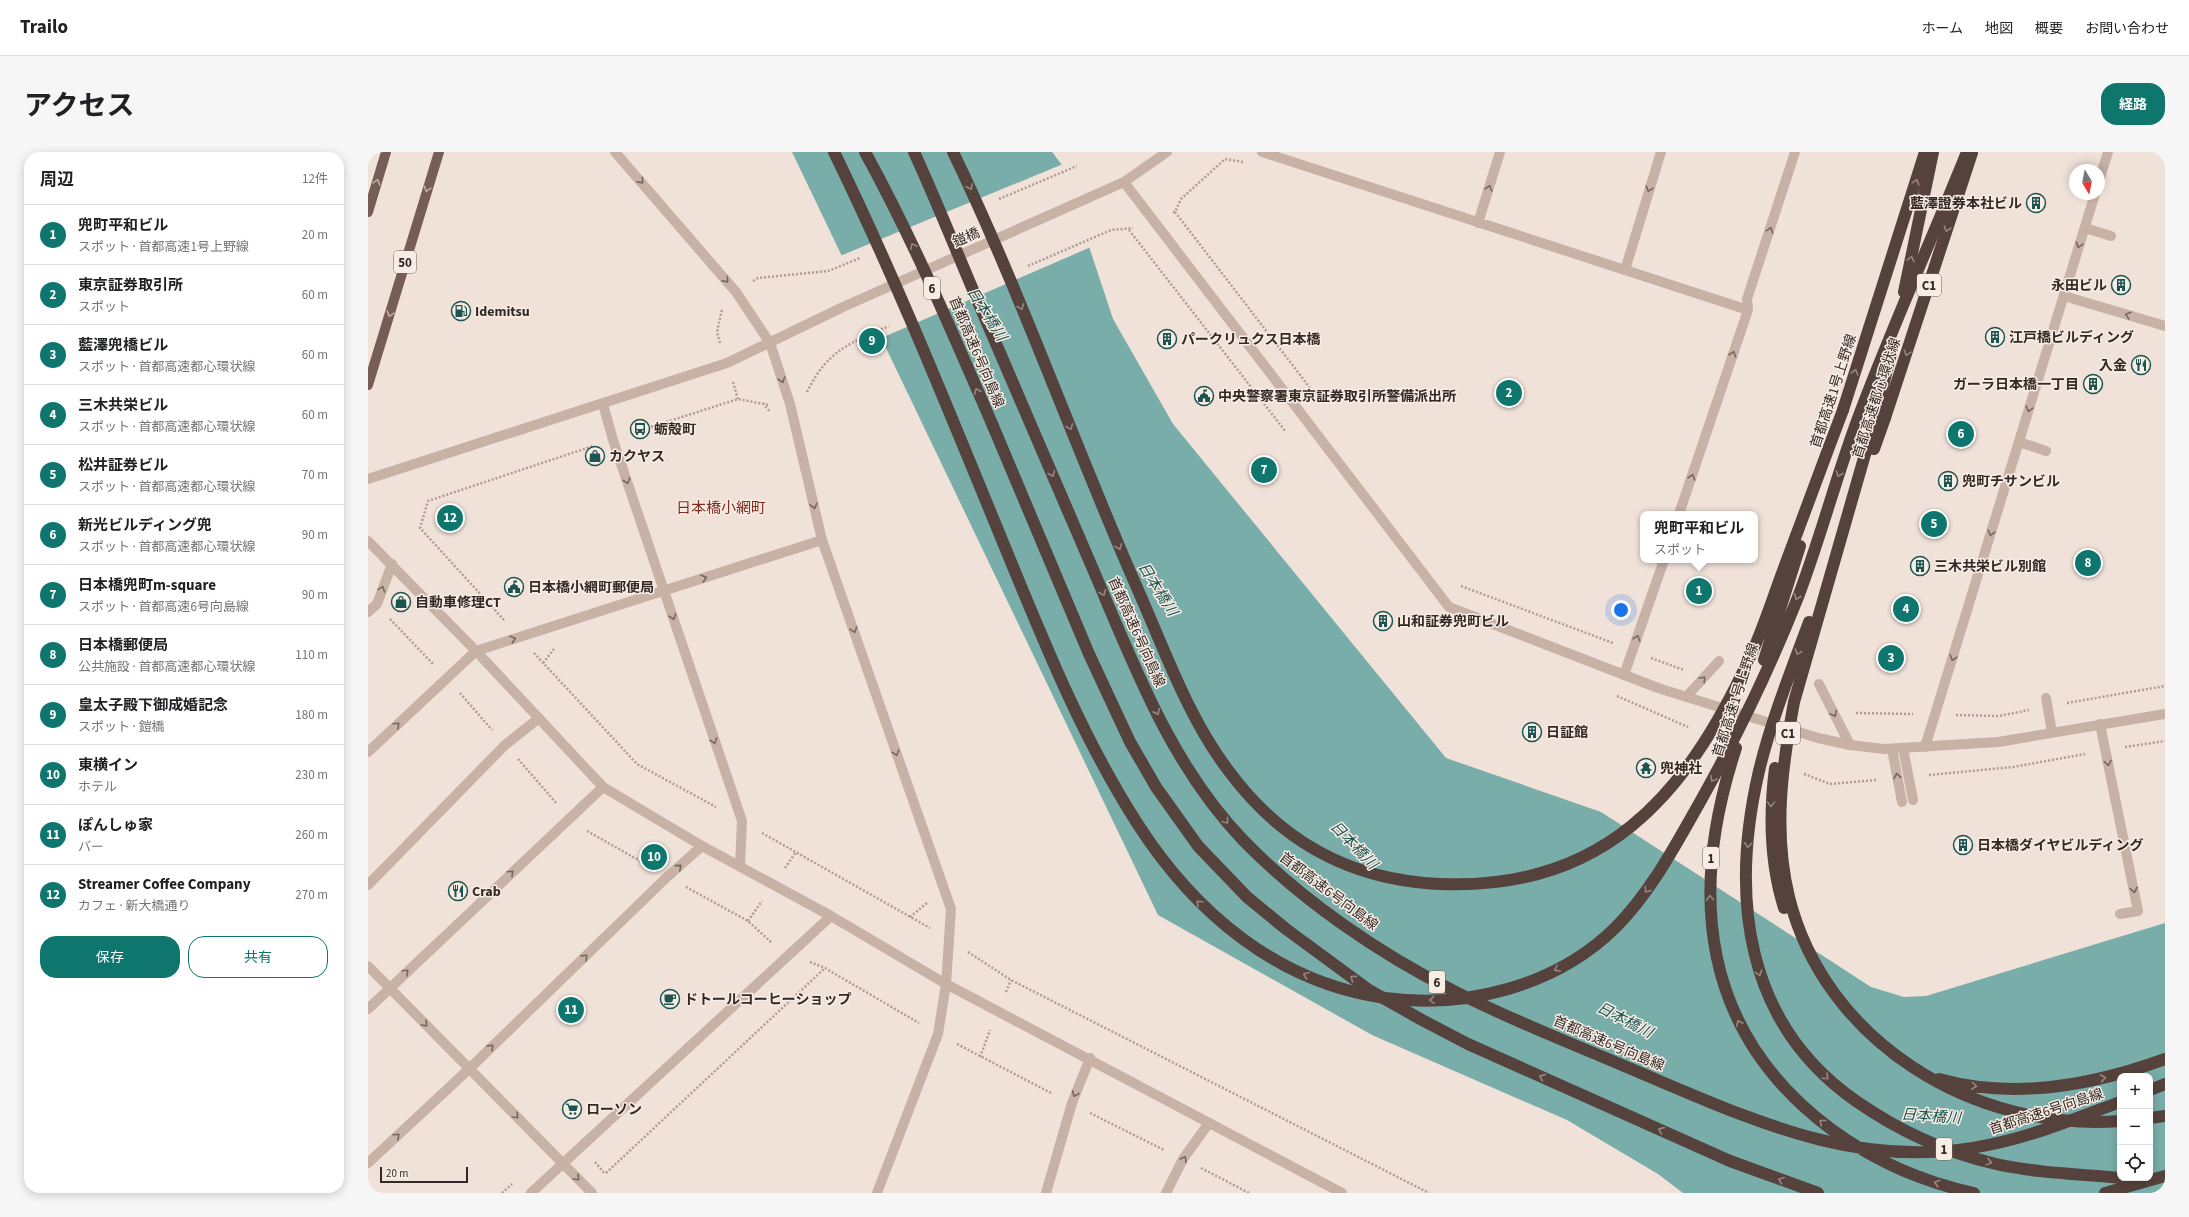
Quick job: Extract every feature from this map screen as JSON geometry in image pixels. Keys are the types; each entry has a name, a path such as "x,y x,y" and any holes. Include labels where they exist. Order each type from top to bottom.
{"highway":[{"path":"834,152 917,334 1056,672 1100,763 1160,857 1188,892 1220,922 1255,949 1296,971 1334,987 1366,995 1421,1001 1473,997 1506,990 1537,980 1566,965 1590,949 1613,930 1635,906 1656,878 1716,773 1767,673 1799,593 1860,413 1967,152"},
{"name":"首都高速6号向島線","path":"865,152 883,185 946,318 1108,696 1130,742 1156,787 1198,846 1247,897 1286,929 1369,990 1422,1020 1468,1044 1730,1161 1818,1193"},
{"name":"首都高速6号向島線","path":"914,152 1123,638 1164,727 1188,768 1227,823 1275,870 1312,900 1403,964 1493,1010 1742,1116 1824,1142 1895,1153 1965,1150 2030,1134 2117,1103"},
{"path":"953,152 986,222 1124,559 1181,690 1204,733 1226,768 1252,800 1280,827 1310,848 1328,857 1377,876 1419,883 1460,885 1500,882 1538,874 1575,860 1613,840 1646,815 1676,783 1703,746 1742,675 1751,655 1843,410"},
{"name":"首都高速1号上野線","path":"1925,152 1724,788 1716,818 1710,873 1713,940 1724,986 1740,1026 1772,1073 1796,1099 1819,1120 1865,1151 1923,1178 1974,1193"},
{"name":"首都高速都心環状線","path":"1933,152 1894,342 1875,417 1794,702 1782,770 1780,798 1781,842 1786,882 1794,916 1813,959 1825,981 1845,1008 1862,1027 1907,1064 1952,1091 2007,1111 2049,1119 2117,1121"},
{"name":"首都高速都心環状線","path":"1972,152 1782,731 1771,797 1771,826 1776,875 1788,919 1805,962 1826,997 1857,1031 1875,1046 1910,1067 1950,1082 1986,1088 2030,1088 2054,1086 2108,1077 2165,1059"},
{"name":"1","path":"1885,418 1788,678 1760,770 1752,810 1746,882 1750,936 1760,975 1776,1013 1799,1049 1822,1074 1846,1094 1890,1124 1936,1146 1996,1164 2034,1170 2117,1178"},
{"path":"2153,1089 2165,1084"},
{"path":"2153,1118 2165,1116"},
{"path":"2105,1193 2165,1176"},
{"path":"2153,1180 2165,1181"}],"main road":[{"path":"368,212 386,152"},
{"name":"50","path":"368,385 439,152"}],"street":[{"path":"615,152 736,292 770,343 790,404 822,540 950,909 950,941 946,984 938,1034 878,1193"},
{"name":"鎧橋","path":"368,479 727,363 843,307 1124,182 1167,152"},
{"path":"1262,152 1748,310"},
{"path":"1478,223 1500,152"},
{"path":"1625,270 1661,152"},
{"path":"1680,511 1748,310 1748,299 1795,152"},
{"path":"2104,164 2108,152"},
{"path":"1124,182 1449,607 1624,675 1818,738 1850,745 1892,749 1998,742 2165,714"},
{"path":"1925,747 2093,200"},
{"path":"2085,228 2111,236"},
{"path":"2064,296 2165,326"},
{"path":"603,404 613,440 742,821 740,866"},
{"path":"2019,442 2046,452"},
{"path":"368,752 476,651 822,540"},
{"path":"368,541 476,651 603,787 702,846 830,916 946,984 1090,1058 1208,1123 1342,1193"},
{"path":"1624,675 1663,563"},
{"path":"368,612 377,604 392,564"},
{"path":"1687,696 1719,662"},
{"path":"1819,684 1850,745"},
{"path":"2046,703 2052,732"},
{"path":"368,885 505,745 539,718"},
{"path":"2100,724 2138,911 2120,914"},
{"path":"1903,748 1913,800"},
{"path":"1892,749 1902,802"},
{"path":"368,1009 603,787"},
{"path":"368,1163 469,1069 667,877 702,846"},
{"path":"531,1193 830,916"},
{"path":"368,966 592,1193"},
{"path":"1046,1193 1072,1103 1090,1058"},
{"path":"1166,1193 1184,1159 1208,1123"}],"path":[{"path":"1176,212 1181,199 1225,159 1235,159 1250,164"},
{"path":"1111,230 1129,230 1152,219 1176,212"},
{"path":"1176,212 1319,400"},
{"path":"1129,230 1291,437"},
{"path":"736,292 758,278 828,271"},
{"path":"845,345 828,360 812,383 803,402 776,407 763,403 738,399 613,440 428,501 420,528 542,663 637,764 742,821 910,916 1011,980 1429,1193"},
{"path":"763,403 770,412 772,420"},
{"path":"1457,581 1462,588 1704,678"},
{"path":"377,604 447,678 570,818 584,830 748,921 768,941 790,954 825,968 938,1034 1249,1193"},
{"path":"542,663 552,649 560,646"},
{"path":"1833,713 1999,716 2046,703 2165,686"},
{"path":"1612,694 1691,728"},
{"path":"1908,777 2013,767 2165,741"},
{"path":"1801,772 1830,784 1897,778"},
{"path":"910,916 928,902 927,895"},
{"path":"606,1173 825,968"}],"water":[{"name":"日本橋川","path":"792,152 1052,152 1062,165 1113,319 1173,424 1446,758 1601,812 1871,987 1904,997 1926,996 2165,923 2165,1193 1683,1193 1658,1174 1567,1120 1372,1035 1158,915"}],"pier":[{"path":"1063,164 1091,247 879,339 840,256"}],"place":[{"name":"藍澤證券本社ビル","path":"2036,203"},
{"name":"永田ビル","path":"2121,285"},
{"name":"Idemitsu","path":"461,311"},
{"name":"江戸橋ビルディング","path":"1995,337"},
{"name":"パークリュクス日本橋","path":"1167,339"},
{"name":"皇太子殿下御成婚記念","path":"872,341"},
{"name":"入金","path":"2141,365"},
{"name":"ガーラ日本橋一丁目","path":"2093,384"},
{"name":"東京証券取引所","path":"1509,393"},
{"name":"中央警察署東京証券取引所警備派出所","path":"1204,396"},
{"name":"蛎殻町","path":"640,429"},
{"name":"新光ビルディング兜","path":"1961,434"},
{"name":"カクヤス","path":"595,456"},
{"name":"日本橋兜町m-square","path":"1264,470"},
{"name":"兜町チサンビル","path":"1948,481"},
{"name":"Streamer Coffee Company","path":"450,518"},
{"name":"松井証券ビル","path":"1934,524"},
{"name":"日本橋郵便局","path":"2088,563"},
{"name":"三木共栄ビル別館","path":"1920,566"},
{"name":"日本橋小網町郵便局","path":"514,587"},
{"name":"兜町平和ビル","path":"1699,591"},
{"name":"自動車修理CT","path":"401,602"},
{"name":"三木共栄ビル","path":"1906,609"},
{"name":"山和証券兜町ビル","path":"1383,621"},
{"name":"藍澤兜橋ビル","path":"1891,658"},
{"name":"日証館","path":"1532,732"},
{"name":"兜神社","path":"1646,768"},
{"name":"日本橋ダイヤビルディング","path":"1963,845"},
{"name":"東横イン","path":"654,857"},
{"name":"Crab","path":"458,891"},
{"name":"ドトールコーヒーショップ","path":"670,999"},
{"name":"ぽんしゅ家","path":"571,1010"},
{"name":"ローソン","path":"572,1109"}],"district":[{"name":"日本橋小網町","path":"721,508"}]}
